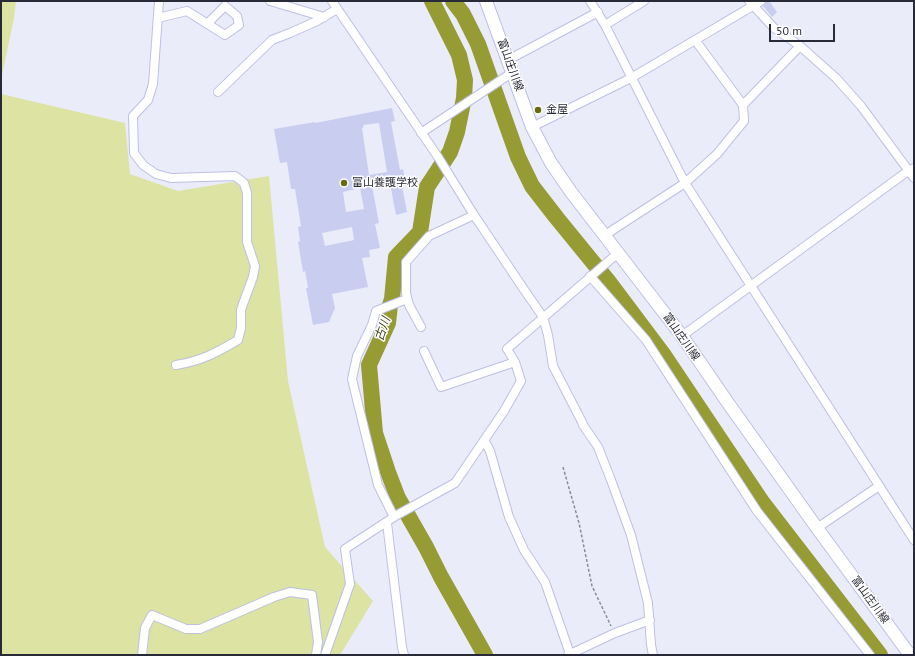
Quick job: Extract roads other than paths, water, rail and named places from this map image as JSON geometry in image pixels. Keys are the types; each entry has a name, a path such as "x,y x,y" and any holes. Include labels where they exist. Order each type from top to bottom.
{"main road":[{"name":"富山庄川線","path":"486,1 532,127 551,163 571,192 682,336 817,528 910,655"}],"street":[{"path":"159,1 153,84 148,100 134,116 134,153 143,166 156,174 171,178 236,176 244,182 247,193 247,242 255,266 254,277 241,310 241,328 238,340 211,356 192,363 176,365"},
{"path":"270,1 324,17"},
{"path":"332,1 438,157 474,215 543,316 553,366 583,425 598,446 628,528 648,603 653,655"},
{"path":"590,1 598,12 686,183 914,540"},
{"path":"604,25 644,1"},
{"path":"532,127 631,78 695,40 751,4 761,1"},
{"path":"751,4 774,28 800,46 836,78 856,100 911,169 914,178"},
{"path":"218,92 272,40 324,17 337,9"},
{"path":"158,18 187,11 207,24"},
{"path":"508,60 598,12"},
{"path":"605,236 686,183 717,154 744,121 743,105 695,40"},
{"path":"743,105 800,46"},
{"path":"421,133 513,72"},
{"path":"682,336 911,169"},
{"path":"421,327 404,300 406,293 406,262 428,236 474,215"},
{"path":"325,655 350,584 345,549 386,522 454,483 504,411 521,381 515,362 507,349 543,316 618,253"},
{"path":"592,275 646,340 757,510 870,655"},
{"path":"396,516 378,485 352,379 357,356 372,325 376,311 404,300"},
{"path":"424,351 441,387 515,362"},
{"path":"484,440 490,451 509,517 524,550 545,582 569,654 615,633 650,620"},
{"path":"817,528 879,486"},
{"path":"386,522 404,655"},
{"path":"142,655 145,628 152,615 186,629 200,629 274,597 290,592 312,595 318,642 316,655"}],"waterway":[{"name":"古川","path":"432,1 459,55 465,80 464,98 457,132 450,152 427,187 420,232 396,257 388,323 369,365 375,433 398,498 485,655"},
{"path":"453,1 463,14 478,44 518,157 532,186 609,282 663,354 762,502 880,655"}],"place":[{"name":"金屋","path":"538,110"},
{"name":"富山養護学校","path":"344,183"}]}
